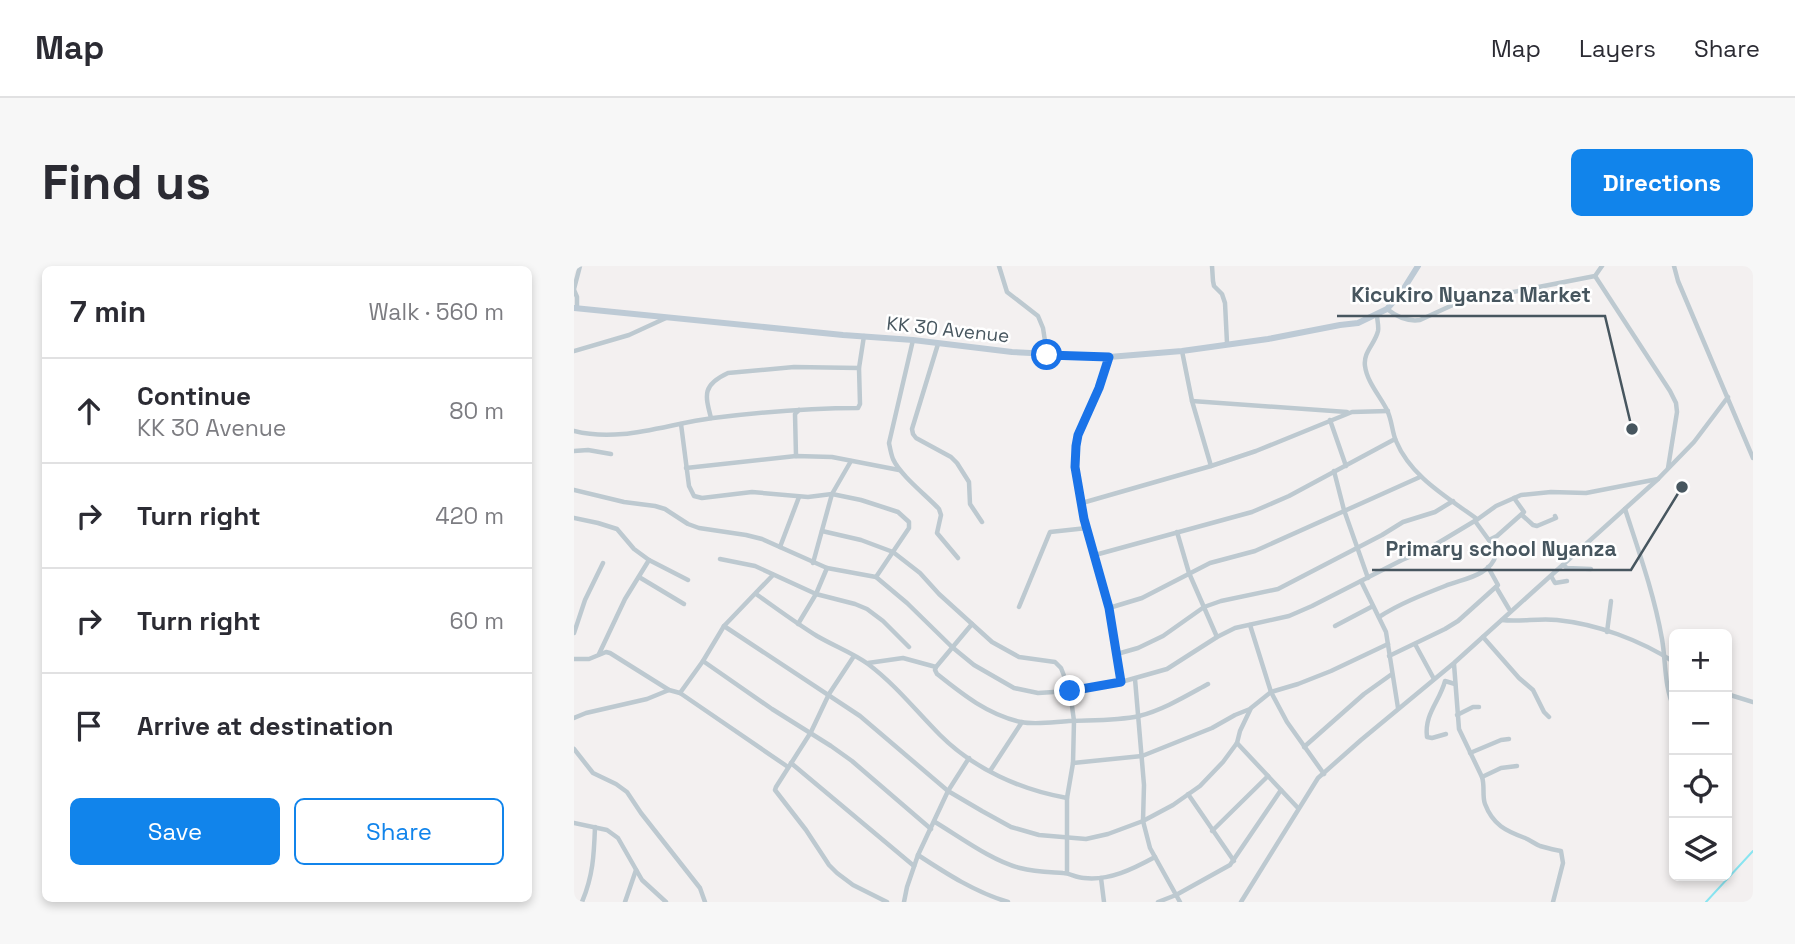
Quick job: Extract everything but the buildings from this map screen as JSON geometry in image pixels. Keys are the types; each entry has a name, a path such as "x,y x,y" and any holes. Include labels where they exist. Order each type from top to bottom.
{"main road":[{"name":"KK 30 Avenue","path":"575,308 1047,355 1109,357 1182,351 1358,323 1387,309 1418,266"}],"street":[{"path":"575,308 577,297 574,289 580,266"},
{"path":"999,266 1007,292 1038,316 1043,328 1047,355"},
{"path":"1212,266 1214,286 1222,294 1225,303 1227,344"},
{"path":"1387,309 1401,318 1420,320 1457,303 1595,276 1602,266"},
{"path":"1674,266 1753,458"},
{"path":"1595,276 1676,403 1668,469"},
{"path":"1377,315 1378,331 1364,365 1388,411 1395,439 1410,466 1420,477 1476,520 1496,555 1488,567 1475,575 1393,608 1379,617"},
{"path":"574,351 629,335 670,317"},
{"path":"574,431 597,436 653,431 711,418 800,409 858,408 859,368 864,336"},
{"path":"913,340 889,443 893,461 939,509 941,515 937,533 958,558"},
{"path":"938,344 912,429 913,434 957,463 969,482 970,504 982,522"},
{"path":"1182,351 1192,401 1211,466"},
{"path":"1109,357 1099,388 1080,428 1076,446 1076,477 1109,608 1121,682"},
{"path":"711,418 706,391 721,376 728,373 794,367 859,368"},
{"path":"1241,902 1314,784 1361,740 1454,663 1658,479 1694,442 1728,397"},
{"path":"1192,401 1352,412 1388,411"},
{"path":"796,456 795,414 800,409"},
{"path":"1082,503 1256,451 1352,412"},
{"path":"1330,420 1346,466"},
{"path":"681,424 689,486 694,496 702,498 752,492 799,497 832,494 898,512 910,525 876,577"},
{"path":"1095,555 1252,512 1289,496 1395,439"},
{"path":"574,451 588,450 611,454"},
{"path":"686,468 796,456 832,457 900,470"},
{"path":"814,563 832,494 850,460"},
{"path":"1334,471 1344,510 1368,578"},
{"path":"1109,608 1142,598 1210,562 1255,551 1420,477"},
{"path":"574,492 655,506 699,528 746,535 827,568 876,577 974,665 1014,688 1038,693 1070,691 1121,682 1167,669 1235,628 1289,616 1428,549 1496,506 1521,495 1586,493 1658,479"},
{"path":"780,547 799,497"},
{"path":"1489,540 1524,512 1514,498"},
{"path":"1116,654 1138,648 1163,636 1204,607 1233,597 1278,589 1403,522 1435,512 1453,501"},
{"path":"1625,509 1648,578 1670,692"},
{"path":"1522,515 1537,526 1556,518 1555,516"},
{"path":"574,517 617,529 634,549 649,560 688,580"},
{"path":"1019,607 1050,532 1087,528"},
{"path":"822,531 861,540 893,552 920,573 992,642 1011,654 1055,662 1061,668 1070,691 1074,721 1073,763 1068,798 1067,873"},
{"path":"1177,532 1189,573 1217,637"},
{"path":"720,559 755,566 816,594 867,609 909,647"},
{"path":"599,655 625,599 649,560"},
{"path":"574,633 603,563"},
{"path":"1563,565 1567,568 1591,569"},
{"path":"1488,567 1509,609"},
{"path":"798,624 816,594 827,568"},
{"path":"680,693 724,626 773,575"},
{"path":"1551,576 1555,583 1567,581"},
{"path":"639,577 684,604"},
{"path":"1361,581 1386,632 1398,709"},
{"path":"1389,656 1458,621 1496,587"},
{"path":"756,593 798,624 867,663 906,697 943,738 969,758 1003,779 1029,789 1068,798"},
{"path":"1607,632 1611,601"},
{"path":"1335,626 1373,606"},
{"path":"1502,620 1560,620 1607,632 1669,659"},
{"path":"972,624 936,667 937,674 977,704 1001,716 1022,722 1139,716 1177,701 1208,684"},
{"path":"1250,625 1271,692 1287,722 1324,774"},
{"path":"724,626 860,716 948,791 1011,827 1039,835 1086,839 1143,821 1173,805 1200,786 1223,762 1237,743 1251,708"},
{"path":"1483,637 1533,690 1549,718"},
{"path":"1073,763 1142,756 1212,728 1251,708 1271,692 1320,675 1388,644"},
{"path":"1415,644 1434,679"},
{"path":"574,659 589,659 610,653 670,690 680,693 790,765 914,866"},
{"path":"854,656 776,787 777,794 837,873 853,885 887,902"},
{"path":"867,663 902,658 936,667"},
{"path":"703,661 852,761 931,829"},
{"path":"1454,663 1459,729 1482,777 1484,799 1491,815 1504,830 1539,846 1561,851 1563,863 1553,902"},
{"path":"1304,747 1364,694 1392,674"},
{"path":"1135,679 1144,785 1143,821 1155,857 1180,902"},
{"path":"1446,734 1427,737 1426,728 1445,681 1455,684"},
{"path":"574,718 647,699 670,690"},
{"path":"1732,696 1753,702"},
{"path":"1457,715 1479,707"},
{"path":"990,771 1022,722"},
{"path":"1470,753 1487,744 1509,739"},
{"path":"1237,743 1298,808"},
{"path":"574,749 593,773 627,792 700,888 705,902"},
{"path":"904,902 918,855 948,791 969,758"},
{"path":"1482,777 1501,768 1517,766"},
{"path":"1212,831 1268,776"},
{"path":"1158,902 1230,865 1282,790"},
{"path":"1188,794 1234,861"},
{"path":"935,822 980,850 1017,867 1040,872 1101,878 1133,869 1155,857"},
{"path":"574,823 607,830 618,838 642,880 666,902"},
{"path":"582,902 590,883 595,827"},
{"path":"918,855 963,883 1008,902"},
{"path":"625,902 636,870"},
{"path":"1101,878 1104,902"}],"waterway":[{"path":"1706,902 1753,851"}],"place":[{"name":"Kicukiro Nyanza Market","path":"1632,429"},
{"name":"Primary school Nyanza","path":"1682,487"}],"route":[{"path":"1047,355 1109,357 1099,388 1080,428 1075,467 1084,519 1104,584 1121,682 1070,691"}]}
